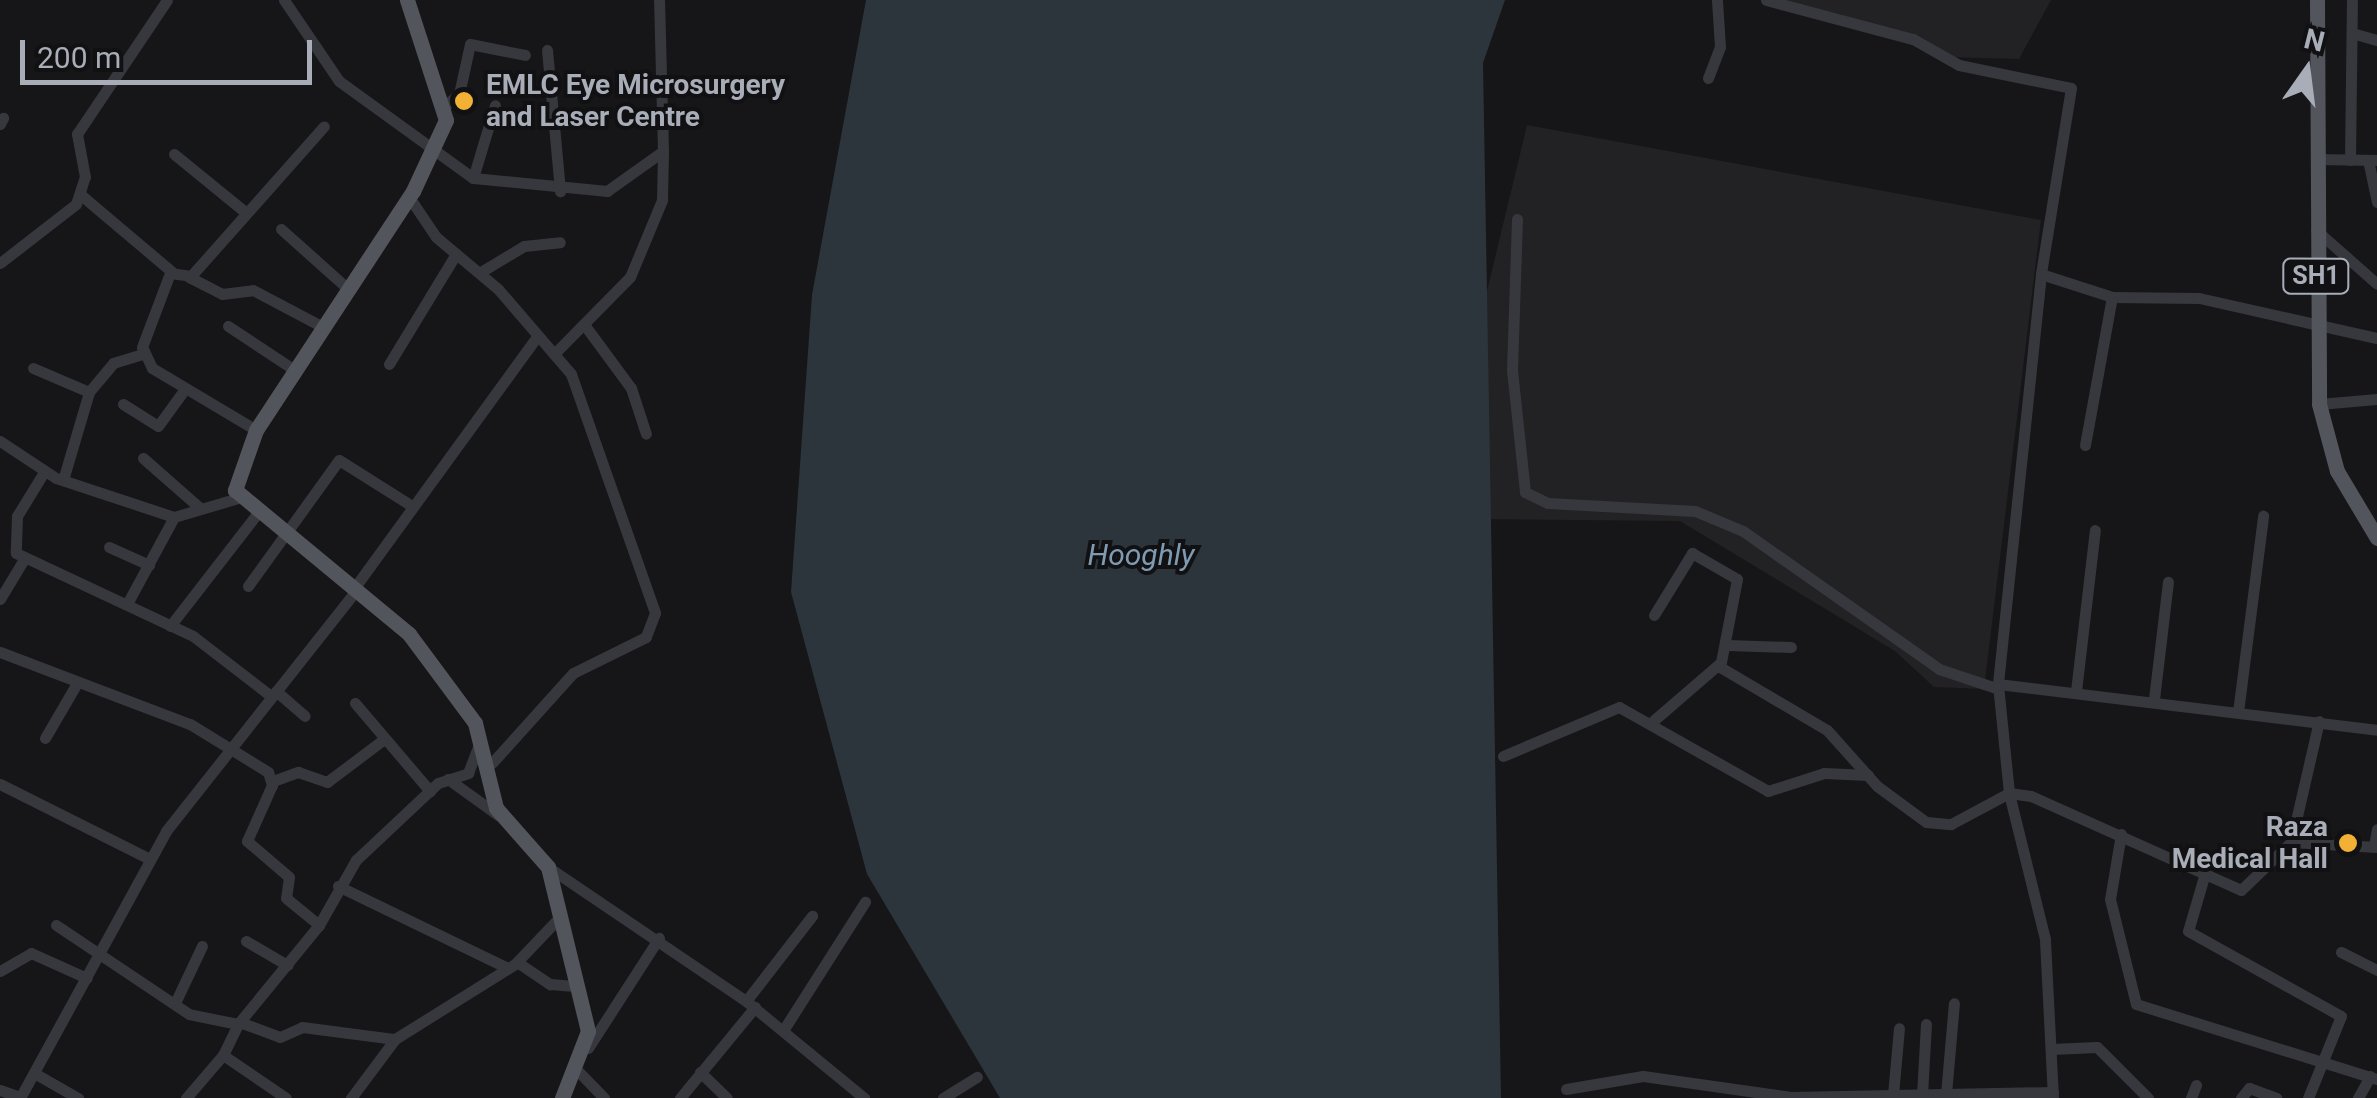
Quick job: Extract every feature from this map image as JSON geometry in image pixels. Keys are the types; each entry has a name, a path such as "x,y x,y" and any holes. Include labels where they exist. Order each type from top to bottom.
{"main road":[{"path":"407,0 446,106 435,148 409,197 256,430 238,498 356,588 419,643 482,735 492,763 501,818 548,868 556,921 588,1048 579,1072 562,1098"},
{"name":"SH1","path":"2317,0 2320,404 2337,471 2377,538"}],"street":[{"path":"167,0 76,134 81,195 172,272 222,294 253,290 325,328"},
{"path":"284,0 339,81 473,178 560,191 617,189 663,151"},
{"path":"554,354 586,326 630,277 662,200 660,0"},
{"path":"1708,78 1720,47 1717,0"},
{"path":"1566,1089 1643,1076 1791,1096 2053,1095 2045,939 2009,793 1997,686 2040,274 2070,88 1959,65 1913,40 1766,0"},
{"path":"2350,160 2352,0"},
{"path":"2352,34 2377,40"},
{"path":"446,106 459,94 470,44 525,55"},
{"path":"547,50 560,191"},
{"path":"473,178 495,106"},
{"path":"189,278 324,126"},
{"path":"174,154 244,212"},
{"path":"2316,158 2372,160 2377,202"},
{"path":"3,254 81,195"},
{"path":"409,197 456,254 479,273 535,339 554,354 581,392 655,620 636,645 573,673 492,763"},
{"path":"1517,219 1512,370 1525,492 1548,503 1695,512 1743,531 1938,669 1997,686 2154,699 2377,730"},
{"path":"281,229 348,289"},
{"path":"2316,230 2377,284"},
{"path":"479,273 524,246 560,242"},
{"path":"389,364 456,254"},
{"path":"142,354 172,272"},
{"path":"2040,274 2112,296 2190,297 2377,338"},
{"path":"2085,445 2112,296"},
{"path":"228,326 296,371"},
{"path":"586,326 630,388 646,434"},
{"path":"0,1090 20,1098 150,859 356,588 535,339"},
{"path":"142,354 185,388 256,430"},
{"path":"63,480 89,392 113,363 142,354"},
{"path":"33,368 89,392"},
{"path":"123,404 156,426 185,388"},
{"path":"2320,404 2377,399"},
{"path":"0,440 44,472 174,517 238,498"},
{"path":"143,458 200,508"},
{"path":"248,586 282,533 342,458 412,506"},
{"path":"44,472 12,535 24,559 170,626 305,716"},
{"path":"170,626 256,515"},
{"path":"2238,712 2262,516"},
{"path":"127,604 174,517"},
{"path":"2076,691 2095,530"},
{"path":"108,546 148,565"},
{"path":"1652,721 1719,664 1742,586 1699,554 1687,558 1654,615"},
{"path":"0,599 24,559"},
{"path":"2154,699 2168,582"},
{"path":"1726,645 1791,647"},
{"path":"0,652 234,746 273,780"},
{"path":"1719,664 1827,730 1912,814 1939,825 2009,793 2121,834 2248,889 2291,842 2319,721"},
{"path":"45,738 78,682"},
{"path":"355,703 430,791"},
{"path":"1503,756 1610,707 1652,721 1768,792 1824,772 1868,774"},
{"path":"186,1098 223,1055 240,1024 319,925 338,886 430,791 468,772 482,735"},
{"path":"319,925 286,898 289,877 248,841 273,780 298,772 327,782 383,740"},
{"path":"448,779 501,818"},
{"path":"0,784 150,859"},
{"path":"2291,842 2375,847 2377,829"},
{"path":"2121,834 2110,899 2136,1004 2326,1059 2375,1078 2358,1098"},
{"path":"548,868 659,938 750,1004 864,1098"},
{"path":"2205,873 2186,928 2341,1016 2308,1098"},
{"path":"338,886 550,984 574,986"},
{"path":"784,1029 864,902"},
{"path":"680,1098 812,916"},
{"path":"351,1098 395,1039 513,965 556,921"},
{"path":"56,924 175,1003 280,1037 302,1027 395,1039"},
{"path":"588,1048 659,938"},
{"path":"246,941 287,965"},
{"path":"175,1003 202,946"},
{"path":"2341,952 2377,970"},
{"path":"0,971 30,953 88,978"},
{"path":"1946,1094 1954,1004"},
{"path":"1922,1095 1926,1024"},
{"path":"1892,1096 1899,1028"},
{"path":"2051,1049 2097,1047 2148,1098"},
{"path":"223,1055 286,1098"},
{"path":"579,1072 604,1098"},
{"path":"700,1072 727,1098"},
{"path":"34,1073 78,1098"},
{"path":"943,1098 977,1077"},
{"path":"2242,1098 2252,1088 2276,1098"}],"shaded area":[{"path":"1773,0 2051,0 2019,59 1946,57 1840,14"},
{"path":"1527,125 2041,220 1984,689 1934,687 1895,651 1680,521 1481,519 1475,341"}],"water":[{"name":"Hooghly","path":"866,0 1505,0 1483,63 1501,1098 1000,1098 867,874 791,592 812,295"}],"place":[{"name":"EMLC Eye Microsurgery and Laser Centre","path":"464,101"},
{"name":"Raza Medical Hall","path":"2348,843"}]}
